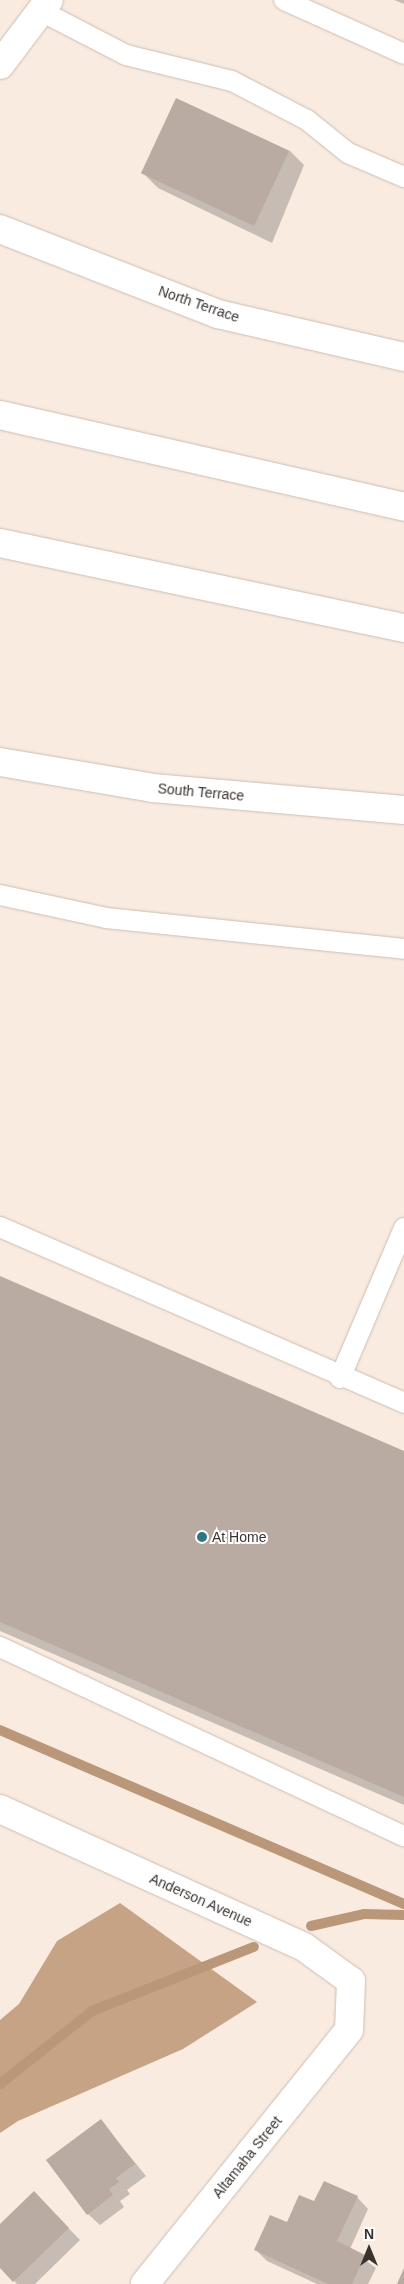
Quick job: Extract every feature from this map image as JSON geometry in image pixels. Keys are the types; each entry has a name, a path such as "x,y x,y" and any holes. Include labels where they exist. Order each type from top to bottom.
{"main road":[{"path":"0,64 45,5"},
{"name":"North Terrace","path":"0,229 218,314 404,357"},
{"path":"0,415 404,507"},
{"path":"0,543 404,628"},
{"name":"South Terrace","path":"0,762 152,788 404,810"},
{"name":"Anderson Avenue","path":"0,1809 304,1947 351,1981 350,2030"},
{"name":"Altamaha Street","path":"145,2284 350,2030"}],"lane":[{"path":"284,0 404,54"},
{"path":"45,5 126,54 232,82 307,120 348,153 404,177"},
{"path":"0,895 106,918 404,949"},
{"path":"0,1227 340,1378 404,1403"},
{"path":"340,1378 404,1228"},
{"path":"0,1646 404,1836"}],"shaded area":[{"path":"120,1903 257,2002 183,2049 18,2121 0,2133 0,2020 19,2004 57,1941"}],"building":[{"path":"176,98 289,151 254,226 141,173"},
{"name":"At Home","path":"0,1276 404,1451 404,1797 0,1622"},
{"path":"101,2119 135,2164 116,2178 119,2182 109,2189 113,2195 87,2215 46,2160"},
{"path":"324,2181 358,2196 337,2241 365,2255 352,2284 328,2284 254,2250 270,2215 287,2222 299,2195 314,2201"},
{"path":"34,2191 69,2228 13,2282 0,2268 0,2224"},
{"path":"404,2268 404,2284 397,2284"}],"waterway":[{"path":"0,1730 404,1904"},
{"path":"311,1926 364,1914 404,1915"},
{"path":"0,2084 92,2011 254,1947"}],"place":[{"name":"At Home","path":"202,1537"}]}
